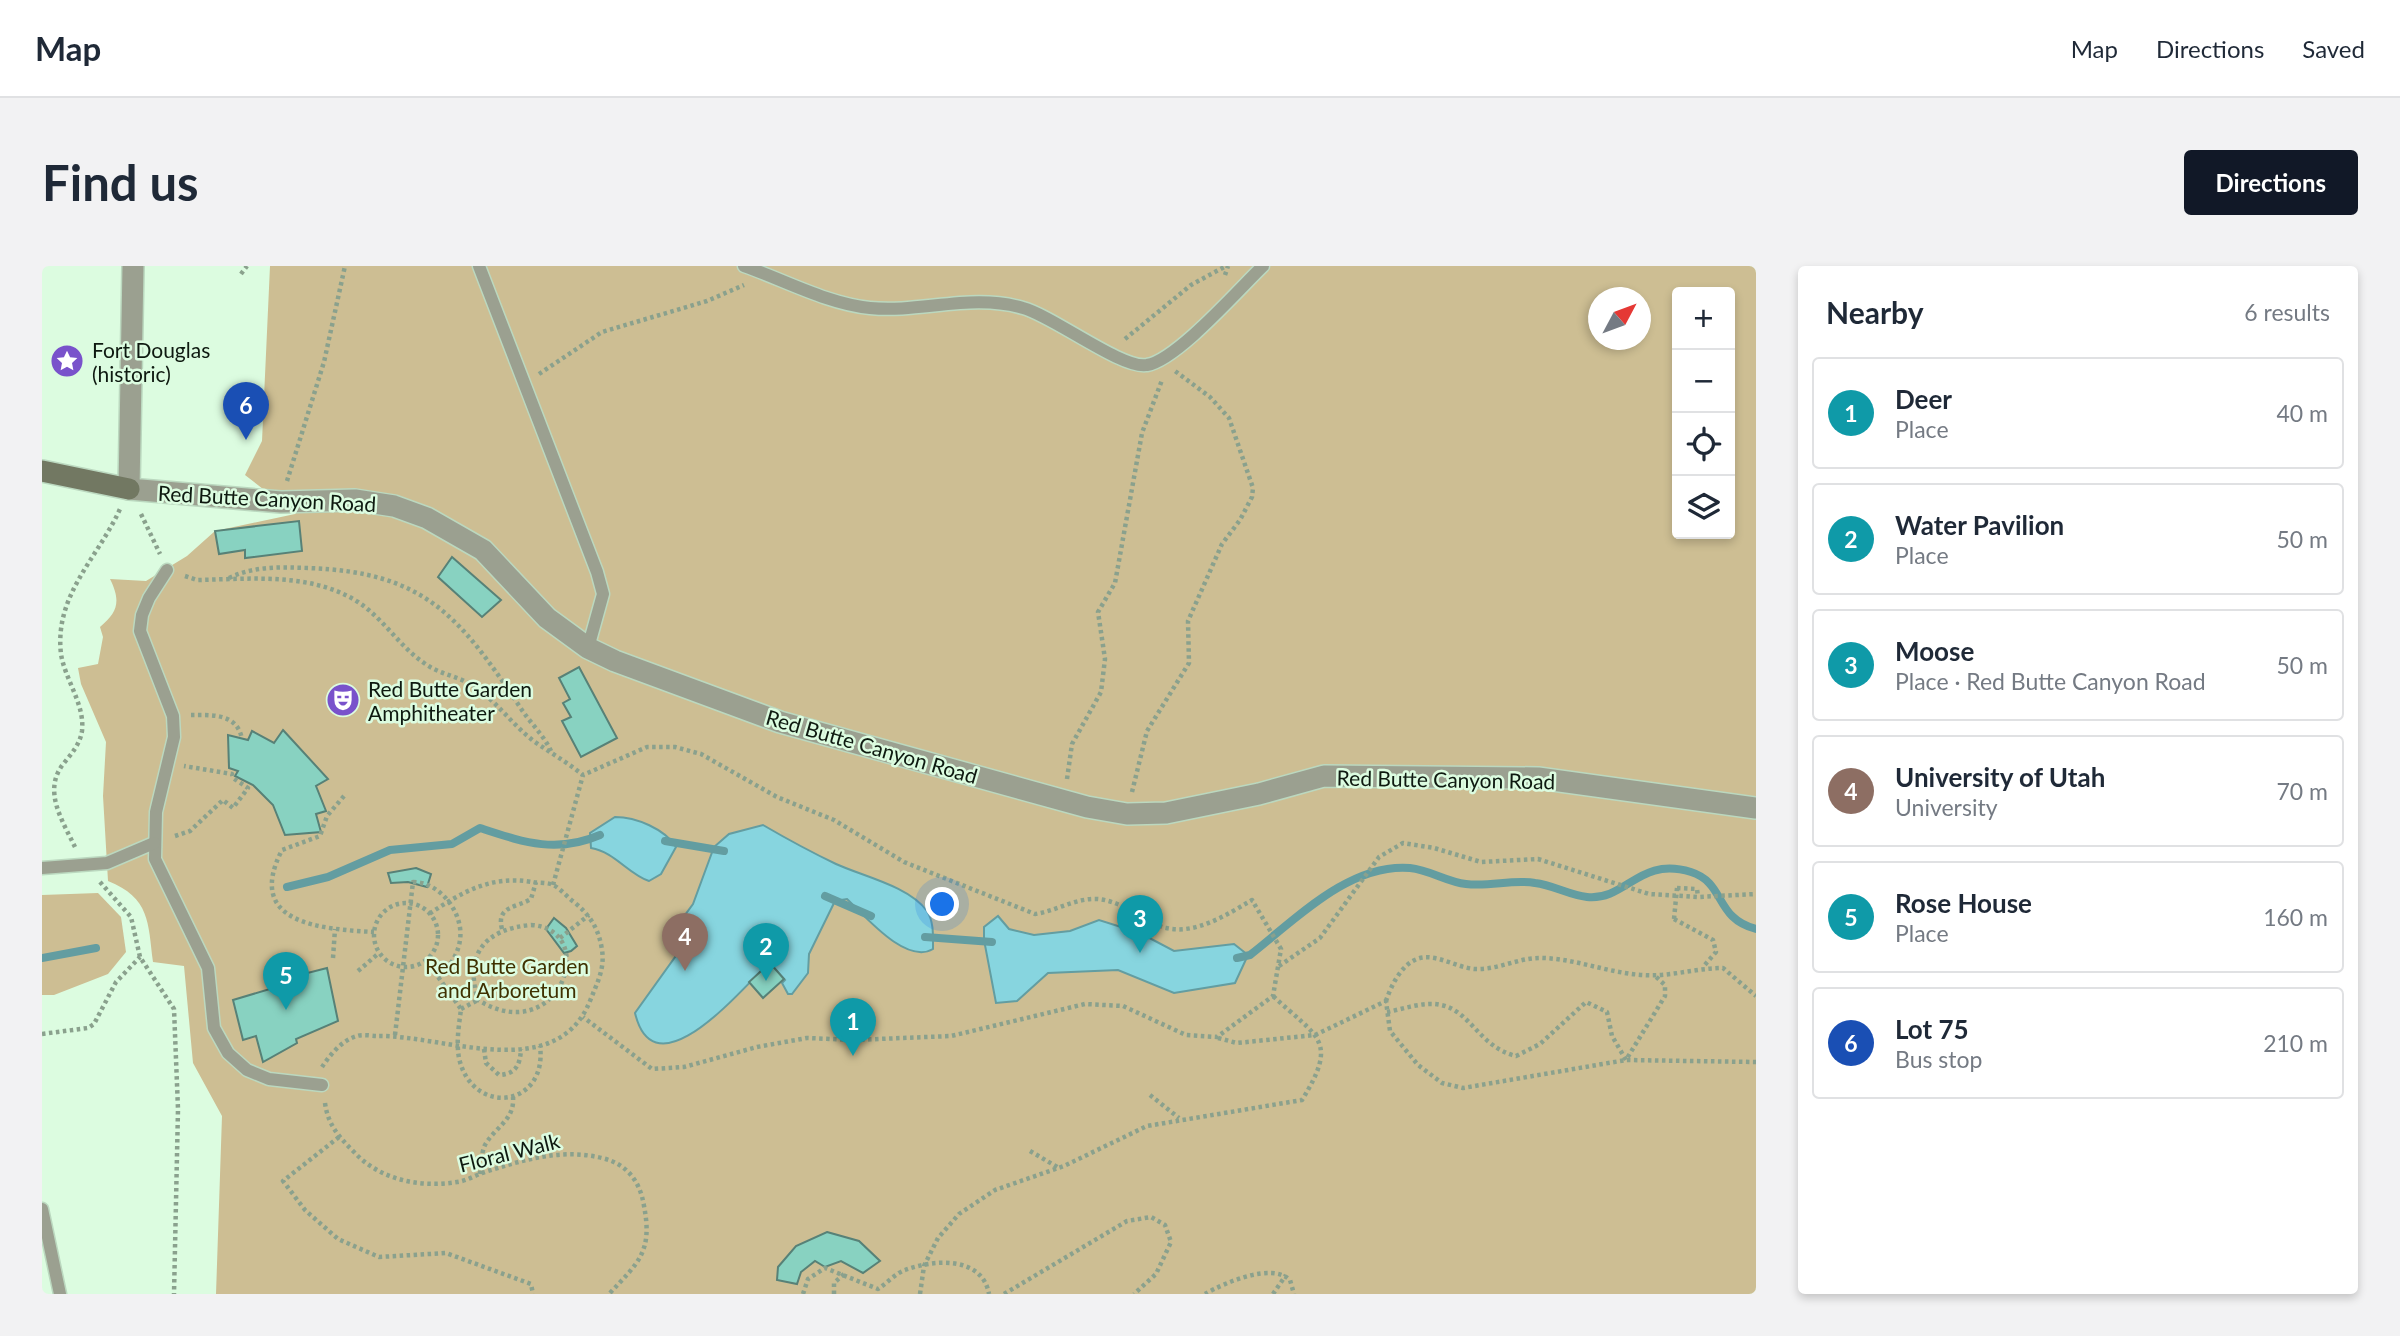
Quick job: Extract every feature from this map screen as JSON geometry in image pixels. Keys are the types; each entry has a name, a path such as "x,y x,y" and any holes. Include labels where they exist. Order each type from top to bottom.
{"street":[{"path":"129,489 133,266"},
{"name":"Red Butte Canyon Road","path":"42,471 129,489 281,502 355,500 394,506 427,518 483,550 547,618 588,648 780,722 1063,800 1127,814 1166,813 1259,794 1324,776 1538,778 1756,808"}],"lane":[{"path":"479,266 603,594 588,648"},
{"path":"744,266 870,308 991,302 1011,304 1030,310 1135,365 1146,366 1158,362 1189,339 1263,266"},
{"path":"167,570 146,607 140,631 173,716 174,737 166,763 154,843 163,877 199,944 208,968 214,1028 228,1053 247,1070 269,1079 323,1085"},
{"path":"42,868 107,863 154,843"},
{"path":"42,1209 60,1294"}],"path":[{"path":"241,274 247,266"},
{"path":"281,502 324,362 345,266"},
{"path":"1221,286 1227,266"},
{"path":"1106,350 1133,333 1191,285 1227,266"},
{"path":"524,385 583,342 602,332 707,301 766,274"},
{"path":"1063,800 1072,744 1101,692 1105,659 1098,612 1115,583 1142,433 1164,374 1173,365 1184,379 1210,397 1229,418 1253,488 1252,497 1240,520 1222,544 1188,621 1189,663 1147,731 1127,814"},
{"path":"129,489 167,570 197,580 288,579 321,586 357,601 383,623 410,653 429,667 470,684 535,741 583,775"},
{"path":"129,489 111,528 79,574 63,620 61,656 79,707 82,733 79,743 60,767 53,788 58,809 85,864 131,917 140,957 174,1009 178,1110 174,1294"},
{"path":"226,579 248,569 337,569 388,579 418,591 470,636 522,710 545,737 552,752"},
{"path":"173,716 220,716 239,727 242,739"},
{"path":"583,775 647,747 675,747 701,754 777,797 834,820 904,862 1035,914 1054,911 1075,901 1098,899 1120,905 1167,929 1194,927 1219,919 1252,900 1281,949 1273,996 1217,1037"},
{"path":"154,843 190,831 223,800 233,808 248,788 233,778 232,774 166,763"},
{"path":"553,885 583,775"},
{"path":"344,796 327,816 320,836 282,850 271,880 272,893 278,906 290,916 312,926 374,932"},
{"path":"1279,966 1320,938 1380,857 1403,843 1434,848 1481,862 1538,859 1649,894 1700,897 1756,894"},
{"path":"429,914 449,901 467,889 483,884 519,880 553,885 589,915 600,937 604,965 583,1017 558,1039 540,1046 521,1049 484,1048 395,1035 413,882 430,886 449,901 456,913 460,940 449,967 439,978"},
{"path":"502,929 502,914 506,908 531,899 536,882"},
{"path":"1700,897 1698,888 1676,888 1674,919 1713,940 1716,952 1702,968"},
{"path":"409,903 429,914 436,926 438,939 434,951 426,960 415,966 402,968 390,964 379,953 374,932 377,920 385,910 396,904 409,903"},
{"path":"560,939 589,915"},
{"path":"542,925 560,939 568,965 563,984 547,1001 530,1011 515,1014 497,1012 478,1000 472,971 478,953 502,929 542,925"},
{"path":"333,958 335,929"},
{"path":"358,971 379,953"},
{"path":"42,1034 88,1028 94,1024 116,982 140,957"},
{"path":"1756,996 1723,968 1702,968 1654,975 1606,971 1571,960 1520,959 1494,969 1472,969 1435,958 1418,958 1402,971 1386,1001 1390,1031 1418,1065 1442,1083 1463,1088 1626,1060 1756,1062"},
{"path":"426,960 461,1009 458,1046 462,1067 475,1088 490,1097 513,1097 527,1089 537,1075 540,1046"},
{"path":"1626,1060 1665,996 1665,985 1654,975"},
{"path":"920,1294 924,1266 938,1238 959,1214 995,1190 1059,1168 1128,1132 1180,1118 1302,1100 1319,1074 1324,1053 1315,1035 1273,996"},
{"path":"461,1009 478,1000"},
{"path":"583,1017 652,1069 684,1067 757,1047 807,1038 854,1040 951,1036 1085,1004 1123,1006 1186,1035 1217,1037 1237,1043 1315,1035 1386,1001"},
{"path":"1387,1012 1426,1004 1443,1005 1469,1021 1483,1040 1501,1052 1516,1056 1540,1044 1586,1002 1607,1012 1612,1036 1626,1060"},
{"name":"Floral Walk","path":"395,1035 357,1036 333,1051 320,1069 328,1120 339,1137 358,1157 385,1176 432,1185 460,1182 544,1157 577,1152 620,1163 641,1187 647,1222 642,1260 609,1294"},
{"path":"484,1048 486,1063 499,1075 509,1074 518,1066 521,1049"},
{"path":"1150,1095 1180,1118"},
{"path":"480,1174 483,1149 509,1117 514,1107 513,1097"},
{"path":"339,1137 283,1181 305,1210 338,1239 379,1258 446,1253 531,1284 533,1294"},
{"path":"1030,1151 1059,1168"},
{"path":"1004,1294 1127,1221 1152,1217 1165,1225 1171,1242 1156,1274 1134,1294"},
{"path":"803,1294 808,1279 825,1268 878,1289 903,1270 943,1262 968,1266 980,1273 989,1294"},
{"path":"834,1294 834,1283 844,1274"},
{"path":"1205,1294 1247,1275 1286,1275"},
{"path":"1273,1294 1286,1275"},
{"path":"1286,1275 1294,1294"},
{"path":"868,1294 869,1286"}],"green space":[{"name":"Red Butte Garden and Arboretum","path":"270,266 1756,266 1756,1294 216,1294 222,1116 193,1063 184,966 153,962 148,923 139,904 132,895 108,881 103,796 106,742 81,684 78,668 98,664 103,637 100,627 116,606 116,594 110,579 146,581 187,556 215,531 295,514 245,475 262,441"},
{"path":"98,893 121,917 126,952 108,974 54,995 42,995 42,895"}],"water":[{"path":"615,817 649,825 665,835 676,847 661,874 649,881 600,850 591,848 590,833"},
{"path":"763,825 836,864 897,888 919,902 931,920 933,949 922,952 899,945 875,927 847,899 835,901 809,954 808,973 792,994 788,994 782,983 785,980 769,963 721,1011 680,1040 661,1043 645,1036 635,1013 675,957 685,915 693,904 714,847 729,834"},
{"path":"998,916 1009,929 1034,935 1070,931 1099,920 1140,933 1174,951 1234,944 1248,955 1235,983 1174,993 1118,970 1048,973 1017,1001 996,1003 984,927"}],"building":[{"path":"299,521 302,551 245,558 245,550 219,554 215,531"},
{"path":"452,557 501,600 482,617 438,577"},
{"path":"579,667 617,738 581,757 562,721 571,717 563,703 570,699 559,678"},
{"path":"283,730 328,779 316,786 326,811 316,814 321,832 285,835 273,805 253,785 235,776 238,771 229,768 228,735 248,740 252,731 274,743"},
{"path":"416,868 431,874 427,887 408,882 391,883 388,873"},
{"path":"554,918 566,928 577,946 571,951 564,953 546,929"},
{"path":"770,963 784,979 763,998 749,982"},
{"path":"327,968 338,1021 296,1039 297,1043 263,1062 256,1036 243,1040 233,1000 270,989 272,982"},
{"path":"827,1232 859,1241 880,1261 863,1273 841,1261 825,1267 815,1261 801,1272 797,1284 777,1280 778,1267 796,1246"}],"waterway":[{"path":"287,887 328,877 390,850 452,844 480,828 511,838 554,845 584,841 600,835"},
{"path":"665,841 724,851"},
{"path":"1237,958 1250,955 1304,911 1344,884 1387,869 1417,869 1466,884 1535,883 1587,897 1613,893 1645,874 1673,869 1702,877 1733,917 1756,929"},
{"path":"825,896 871,916"},
{"path":"925,937 992,942"},
{"path":"42,958 96,948"}],"place":[{"name":"Fort Douglas (historic)","path":"67,361"},
{"name":"Lot 75","path":"246,440"},
{"name":"Red Butte Garden Amphitheater","path":"343,700"},
{"name":"Moose","path":"1140,953"},
{"name":"University of Utah","path":"685,971"},
{"name":"Water Pavilion","path":"766,981"},
{"name":"Rose House","path":"286,1010"},
{"name":"Deer","path":"853,1056"}]}
